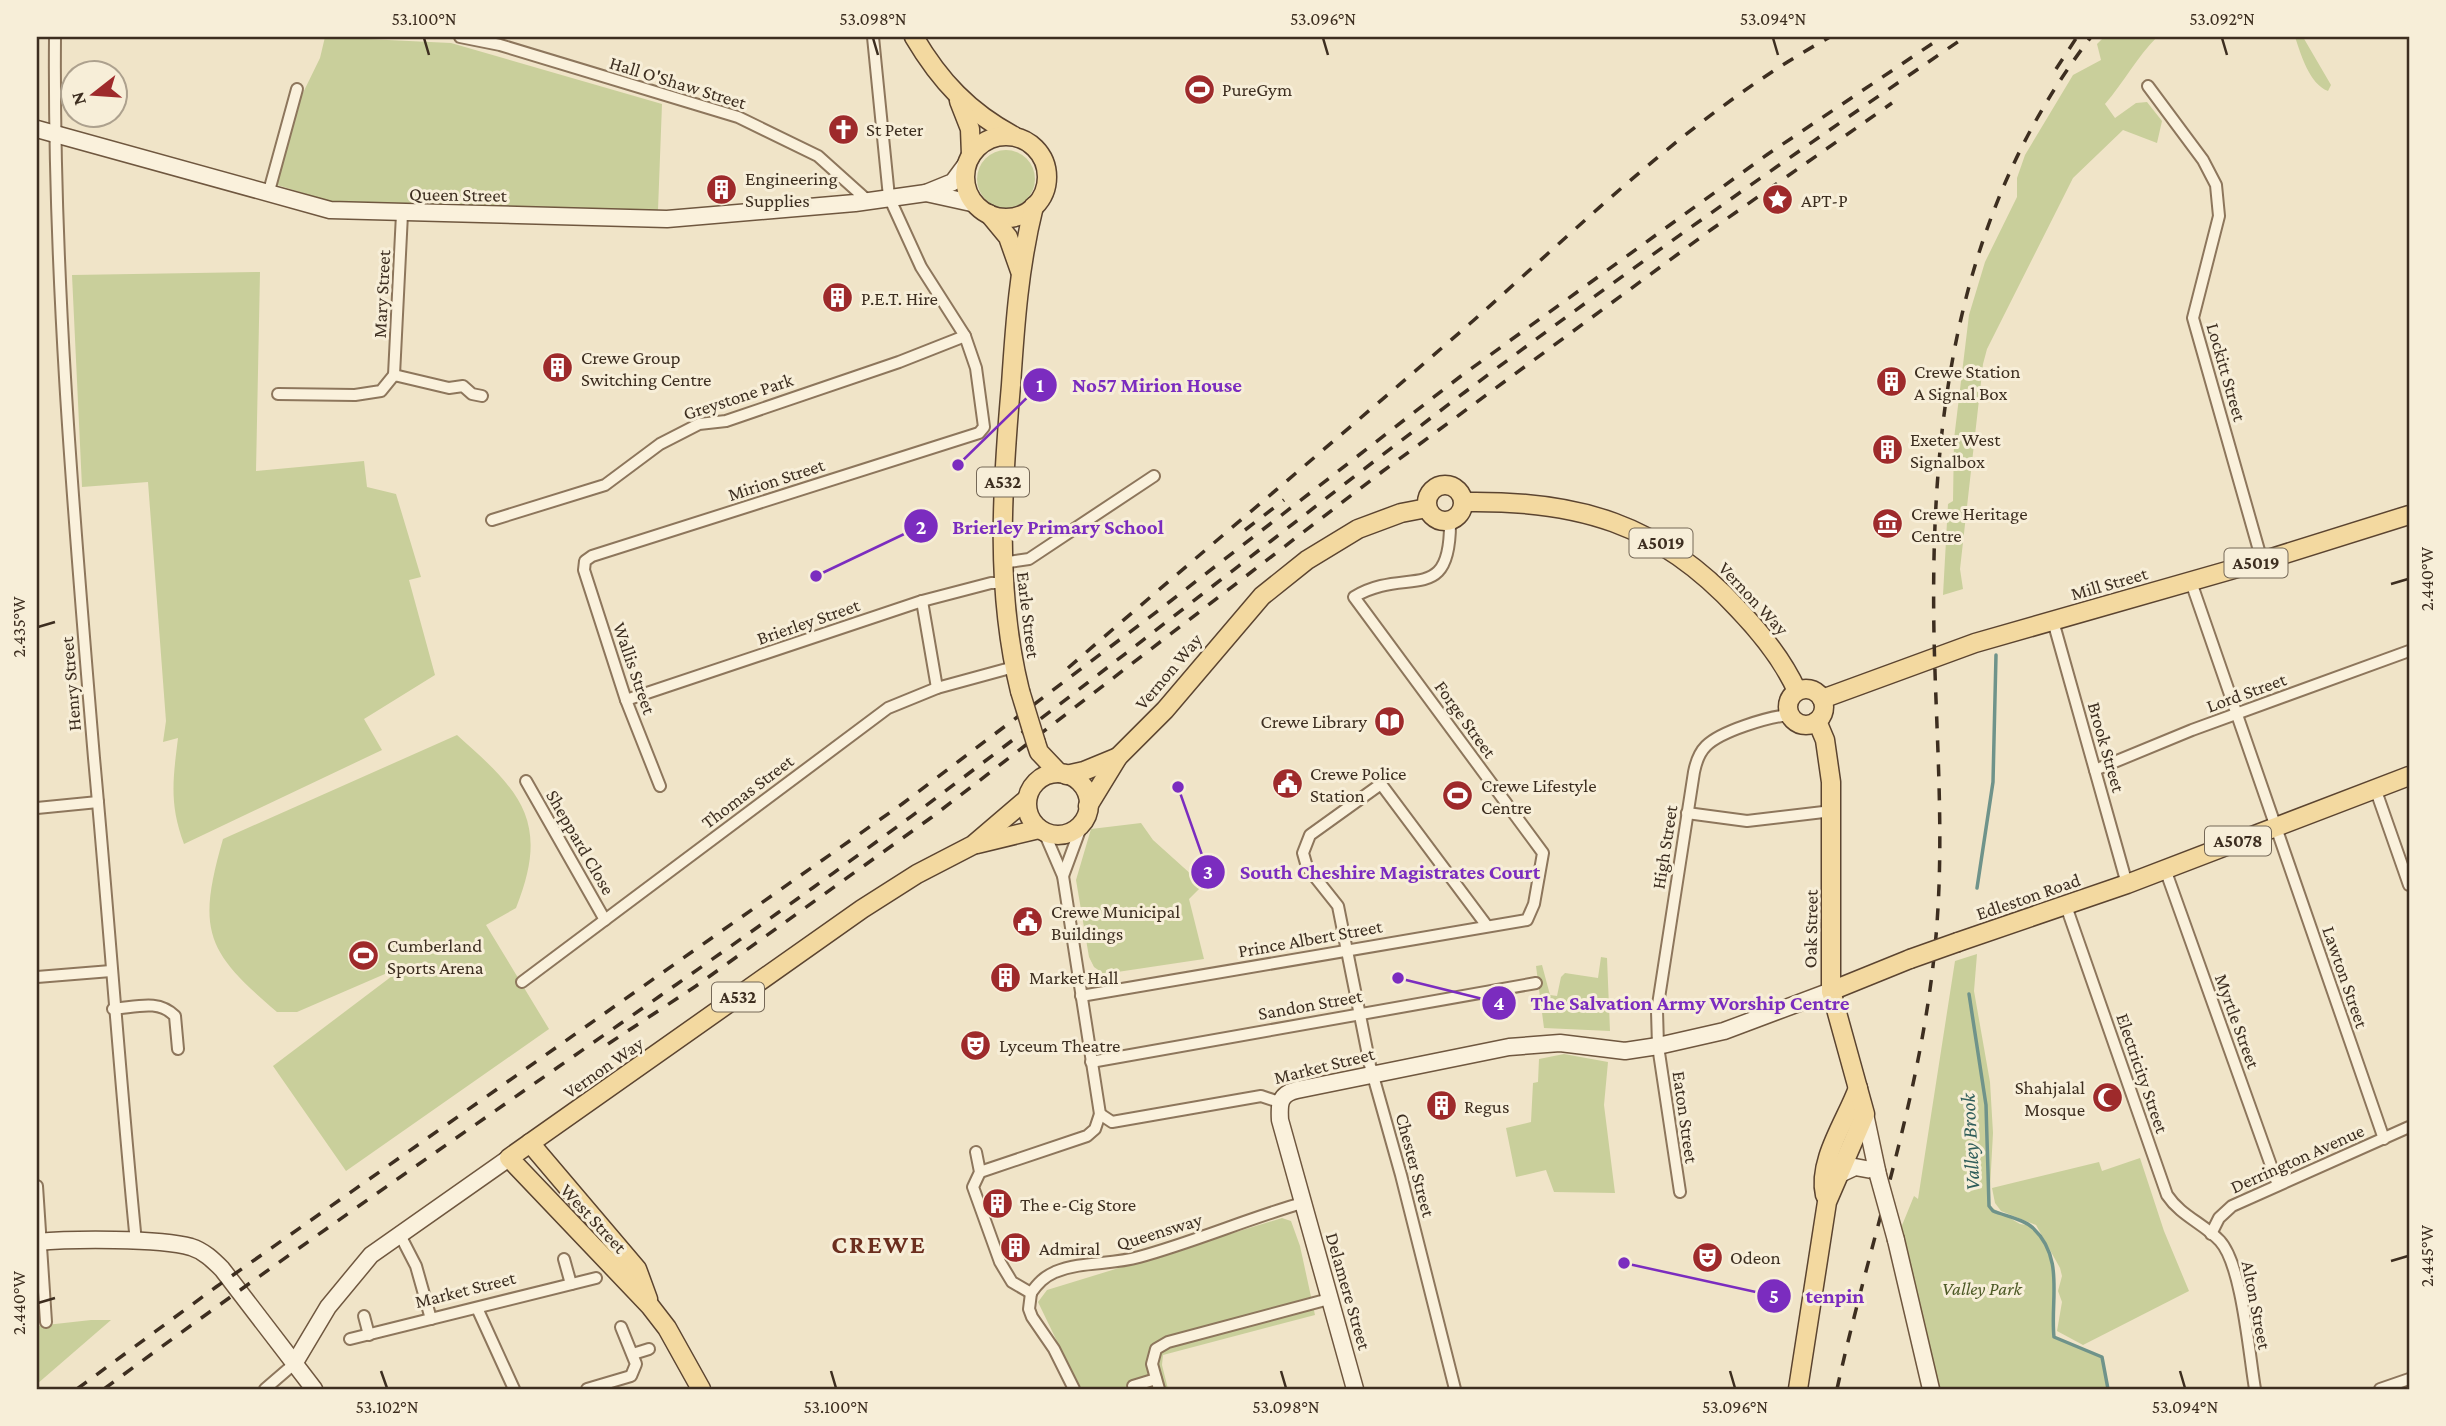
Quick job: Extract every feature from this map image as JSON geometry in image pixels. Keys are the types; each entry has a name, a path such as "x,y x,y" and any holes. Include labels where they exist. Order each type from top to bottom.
{"main road":[{"path":"914,37 958,98 982,120 1033,146 1044,164 1046,186 1034,206 1013,217 982,209 966,185 970,129 958,98"},
{"path":"969,159 991,139 1016,137"},
{"name":"Earle Street","path":"1030,793 1037,748 1014,667 1002,563 1005,454 1020,271 1034,206"},
{"name":"Earle Street","path":"982,209 1008,237 1020,271"},
{"path":"1439,486 1455,488 1464,502 1459,515 1450,521 1438,521 1427,508 1430,492 1439,486"},
{"name":"Vernon Way","path":"1464,502 1503,501 1580,511 1638,530 1669,547 1726,596 1755,626 1776,653 1797,691"},
{"name":"Vernon Way","path":"1086,812 1118,757 1165,710 1250,608 1285,576 1358,529 1409,510 1427,508"},
{"name":"Mill Street","path":"1822,699 1975,643 2191,582 2409,515"},
{"path":"1810,690 1822,699 1823,710 1817,721 1804,725 1789,715 1789,701 1797,691 1810,690"},
{"name":"Oak Street","path":"1817,721 1825,740 1832,811 1831,991 1865,1114"},
{"name":"Earle Street","path":"1037,748 1063,774"},
{"name":"Vernon Way","path":"1063,774 1084,771 1118,757"},
{"path":"1063,774 1082,785 1086,812 1077,828 1063,834 1042,830 1030,818 1030,793 1042,778 1063,774"},
{"name":"Edleston Road","path":"1831,991 1910,959 2127,884 2409,776"},
{"name":"Vernon Way","path":"974,845 1030,793"},
{"name":"Vernon Way","path":"509,1158 862,909 917,874 974,845 1042,830"},
{"path":"1827,1202 1824,1191 1829,1160 1858,1088"},
{"path":"1798,1389 1807,1349 1827,1202 1865,1114"},
{"name":"West Street","path":"530,1143 637,1269 650,1306"},
{"name":"West Street","path":"509,1158 650,1306 667,1328 701,1389"}],"street":[{"name":"Henry Street","path":"55,37 54,131 67,443 113,1009 136,1242"},
{"name":"Hall O'Shaw Street","path":"460,37 500,41 738,117 818,156 867,200"},
{"path":"873,37 888,197 921,267 965,336"},
{"name":"Lockitt Street","path":"2148,86 2203,160 2216,185 2219,216 2193,318 2262,561"},
{"path":"269,191 297,89"},
{"name":"Queen Street","path":"37,129 54,131 330,210 667,219 926,193"},
{"path":"926,193 953,182 969,159"},
{"path":"926,193 982,209"},
{"name":"Mary Street","path":"394,375 402,214"},
{"name":"Mirion Street","path":"585,561 592,556 979,433 984,427 976,368 965,336"},
{"name":"Greystone Park","path":"492,520 605,485 660,444 699,424 726,421 899,362 965,336"},
{"path":"278,394 355,395 380,391 394,375 449,388 463,386 472,394 482,396"},
{"path":"1002,563 1030,559 1154,475"},
{"name":"Forge Street","path":"1450,521 1448,558 1440,572 1419,583 1380,585 1354,597 1543,853 1534,904"},
{"name":"Wallis Street","path":"585,561 584,570 626,700 660,786"},
{"name":"Lawton Street","path":"2191,582 2384,1139"},
{"name":"Brierley Street","path":"626,700 922,601 1003,583"},
{"path":"922,601 937,688"},
{"name":"Brook Street","path":"2053,621 2127,884"},
{"name":"Lord Street","path":"2095,770 2409,651"},
{"name":"Thomas Street","path":"522,982 888,708 937,688 1014,667"},
{"name":"High Street","path":"1658,1046 1657,1011 1694,772 1703,748 1765,719 1789,715"},
{"name":"Sheppard Close","path":"526,781 605,920"},
{"name":"Chester Street","path":"1455,1389 1373,1074 1338,906 1307,867 1304,847 1310,835 1381,784 1487,926"},
{"path":"2375,788 2409,885"},
{"path":"37,808 98,802"},
{"path":"1688,813 1747,821 1832,811"},
{"path":"1063,876 1086,812"},
{"path":"1042,830 1063,876 1100,1114 1095,1129 1087,1136 981,1172 973,1187 1000,1262 1012,1282 1031,1293 1029,1309 1032,1317 1054,1349 1074,1389"},
{"name":"Myrtle Street","path":"2165,869 2278,1185"},
{"name":"Prince Albert Street","path":"1081,996 1527,920 1534,904"},
{"name":"Electricity Street","path":"2066,906 2167,1195 2176,1209 2211,1234"},
{"path":"37,978 111,971"},
{"name":"Sandon Street","path":"1091,1062 1360,1012 1536,983"},
{"name":"Edleston Road","path":"1658,1046 1724,1031 1831,991"},
{"path":"113,1009 159,1004 168,1009 176,1016 178,1049"},
{"name":"Market Street","path":"1100,1114 1112,1122 1261,1096 1279,1102 1289,1091 1509,1047 1574,1044 1609,1051 1658,1046"},
{"name":"Eaton Street","path":"1658,1046 1680,1192"},
{"name":"Delamere Street","path":"1279,1102 1280,1120 1355,1389"},
{"name":"Oak Street","path":"1865,1114 1931,1389"},
{"name":"Derrington Avenue","path":"2211,1234 2228,1208 2409,1127"},
{"path":"975,1152 981,1172"},
{"name":"Vernon Way","path":"294,1364 328,1307 371,1255 509,1158"},
{"path":"1838,1175 1855,1167 1878,1173"},
{"path":"37,1186 46,1322"},
{"name":"Queensway","path":"1031,1293 1041,1280 1063,1270 1089,1264 1112,1264 1145,1256 1302,1203"},
{"path":"399,1233 416,1266 431,1319"},
{"name":"Alton Street","path":"2211,1234 2230,1255 2236,1276 2255,1389"},
{"path":"39,1242 136,1242 191,1247 207,1255 222,1269 314,1389"},
{"path":"564,1259 571,1284"},
{"name":"Market Street","path":"350,1339 596,1278"},
{"path":"1133,1386 1158,1384 1152,1364 1156,1349 1168,1342 1329,1299"},
{"path":"477,1308 513,1389"},
{"path":"364,1316 369,1335"},
{"path":"587,1389 631,1376 636,1364 621,1327"},
{"path":"633,1354 649,1349"},
{"path":"265,1389 294,1364"},
{"path":"2380,1389 2409,1379"}],"green space":[{"path":"325,37 451,43 662,104 658,210 332,202 274,184 300,99 320,58"},
{"path":"2104,37 2157,37 2105,104 2115,118 2136,103 2147,102 2162,121 2157,143 2123,130 2073,178 1987,349 1983,364 1960,569 1963,589 1943,595 1948,504 1953,501 1954,439 1969,315 1985,262 2017,197 2017,178 2025,155 2073,75 2101,60 2097,44"},
{"path":"2295,37 2303,37 2331,85 2328,91 2311,75"},
{"path":"1006,150 1017,152 1030,163 1035,179 1033,190 1022,203 1006,208 995,206 982,195 977,179 979,168 990,155"},
{"path":"260,272 256,471 364,461 367,487 396,494 421,577 409,580 435,675 364,719 382,750 184,844 174,804 178,738 163,742 166,721 148,482 82,487 72,275"},
{"name":"Cumberland Sports Arena","path":"457,735 498,773 513,791 523,810 529,830 530,852 526,878 516,908 486,925 549,1029 346,1171 273,1066 408,964 297,1012 277,1012 235,972 221,954 213,937 210,896 215,870 223,839"},
{"path":"1141,823 1153,840 1203,885 1189,899 1204,959 1104,974 1094,967 1089,957 1076,880 1091,829"},
{"name":"Valley Park","path":"1977,954 1974,991 1990,1082 1993,1133 1989,1206 2020,1224 2032,1226 2043,1242 2053,1268 2054,1337 2102,1357 2107,1389 1931,1389 1896,1240 1914,1196 1918,1199 1955,961"},
{"path":"1601,957 1607,958 1610,1031 1544,1028 1536,966 1542,965 1550,995 1557,996 1561,977 1565,973 1598,978"},
{"path":"1564,1054 1608,1062 1604,1105 1615,1193 1554,1192 1546,1170 1516,1177 1506,1128 1531,1122 1533,1083 1538,1082 1539,1059"},
{"path":"2140,1158 2164,1231 2189,1291 2083,1345 2057,1331 2062,1302 2058,1291 2062,1276 2036,1225 2001,1211 1995,1203 1992,1188 2099,1162 2102,1171"},
{"path":"1282,1218 1291,1221 1300,1246 1315,1315 1163,1355 1162,1365 1168,1389 1080,1389 1038,1302 1047,1290"},
{"path":"111,1320 37,1384 37,1326"}],"waterway":[{"name":"Valley Brook","path":"1977,888 1993,782 1996,655"},
{"name":"Valley Brook","path":"1969,994 1986,1105 1989,1206 1993,1211 2029,1225 2043,1240 2053,1266 2054,1337 2102,1357 2108,1389"}],"railway":[{"path":"1068,668 1424,364 1644,168 1734,98 1830,37"},
{"path":"77,1389 216,1287 902,804 1159,610 1461,376 1768,154 1942,37"},
{"path":"104,1389 924,807 1527,346 1713,211 1965,37"},
{"path":"2056,69 2077,37"},
{"path":"1837,1389 1896,1158 1922,1042 1931,983 1940,851 1934,555 1946,398 1960,321 1981,247 2009,174 2045,104 2091,37"},
{"path":"608,1044 696,986 932,817 1383,471 1712,229 1892,103"},
{"path":"1245,530 1284,500"}],"place":[{"name":"PureGym","path":"1199,89"},
{"name":"St Peter","path":"843,129"},
{"name":"Engineering Supplies","path":"722,189"},
{"name":"APT-P","path":"1778,200"},
{"name":"P.E.T. Hire","path":"838,298"},
{"name":"Crewe Group Switching Centre","path":"558,368"},
{"name":"Crewe Station A Signal Box","path":"1891,382"},
{"name":"Exeter West Signalbox","path":"1887,450"},
{"name":"No57 Mirion House","path":"958,465"},
{"name":"Crewe Heritage Centre","path":"1888,524"},
{"name":"Brierley Primary School","path":"816,576"},
{"name":"Crewe Library","path":"1390,721"},
{"name":"Crewe Police Station","path":"1287,784"},
{"name":"South Cheshire Magistrates Court","path":"1178,787"},
{"name":"Crewe Lifestyle Centre","path":"1458,796"},
{"name":"Crewe Municipal Buildings","path":"1028,922"},
{"name":"Cumberland Sports Arena","path":"364,956"},
{"name":"Market Hall","path":"1006,977"},
{"name":"The Salvation Army Worship Centre","path":"1398,978"},
{"name":"Lyceum Theatre","path":"976,1045"},
{"name":"Shahjalal Mosque","path":"2108,1098"},
{"name":"Regus","path":"1441,1106"},
{"name":"The e-Cig Store","path":"997,1204"},
{"name":"Admiral","path":"1016,1248"},
{"name":"Odeon","path":"1707,1257"},
{"name":"tenpin","path":"1624,1263"}],"district":[{"name":"CREWE","path":"879,1244"}]}
